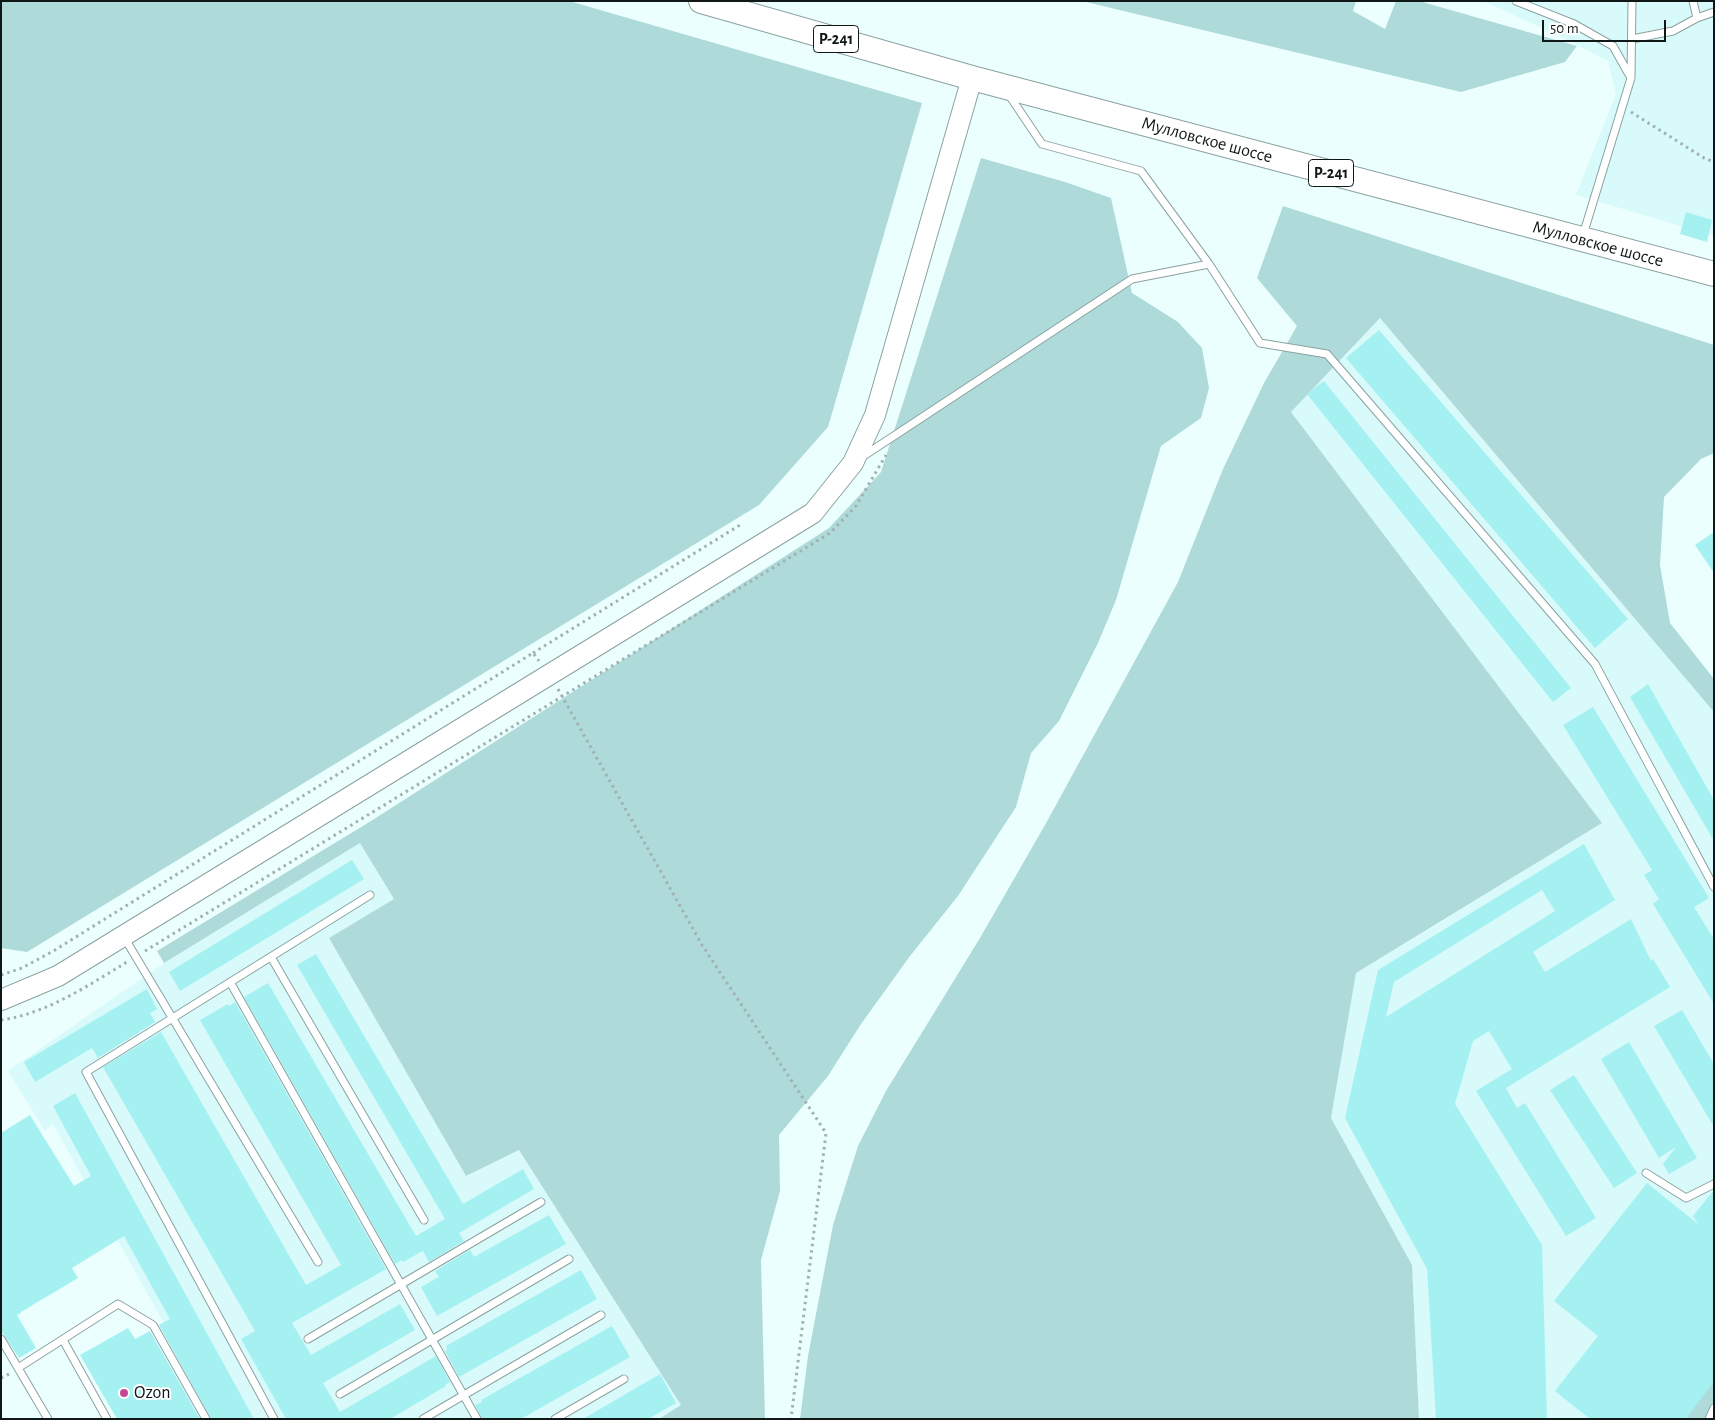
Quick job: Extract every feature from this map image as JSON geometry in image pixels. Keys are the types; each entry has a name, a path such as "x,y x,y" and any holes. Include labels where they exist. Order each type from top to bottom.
{"highway":[{"name":"Мулловское шоссе","path":"701,1 972,78 1714,274"}],"main road":[{"path":"1,1000 58,976 124,937 813,513 853,463 875,415 972,78"}],"lane":[{"path":"1516,1 1574,24 1613,46 1631,78"},
{"path":"1582,240 1631,78 1632,1"},
{"path":"1692,1 1697,18"},
{"path":"1632,39 1673,31 1697,18 1714,12"},
{"path":"1003,86 1042,144 1141,170 1209,264 1260,343 1327,354 1595,664 1714,887"},
{"path":"853,463 1132,279 1209,264"},
{"path":"274,1419 86,1072 370,895"},
{"path":"124,937 318,1262"},
{"path":"271,957 424,1220"},
{"path":"230,982 477,1419"},
{"path":"1646,1173 1686,1198 1714,1184"},
{"path":"308,1339 541,1202"},
{"path":"340,1394 569,1260"},
{"path":"18,1368 118,1304 153,1324 206,1419"},
{"path":"423,1419 601,1315"},
{"path":"1,1339 48,1419"},
{"path":"63,1340 107,1419"},
{"path":"555,1419 624,1378"},
{"path":"1708,1419 1714,1408"}],"path":[{"path":"1622,107 1704,158 1714,162"},
{"path":"1,1020 16,1018 71,996 830,533 856,506 899,433"},
{"path":"1,975 22,968 55,950 740,525"},
{"path":"533,653 563,696 702,945 826,1133 791,1419"}],"shaded area":[{"path":"1,1 569,1 922,103 828,427 759,505 27,952 1,948"},
{"path":"1082,1 1356,1 1353,11 1385,29 1396,1 1419,1 1577,46 1565,62 1461,92"},
{"path":"1483,1 1714,1 1714,236 1576,195 1616,94 1608,61"},
{"path":"981,158 1065,182 1111,198 1132,293 1178,322 1202,348 1209,388 1201,418 1161,446 1116,600 1098,643 1059,721 1031,753 1016,807 958,896 910,956 861,1024 828,1076 779,1135 780,1191 761,1260 765,1419 659,1419 681,1405 519,1150 466,1176 329,938 394,899 360,843 164,963 157,951 371,821 829,528 881,472"},
{"path":"1283,206 1714,345 1714,453 1701,459 1664,497 1660,565 1670,623 1714,679 1714,712 1380,318 1291,412 1602,823 1356,973 1331,1118 1412,1265 1419,1419 800,1419 808,1356 833,1225 858,1146 886,1091 980,938 1045,825 1178,582 1223,469 1264,383 1297,326 1257,278"},
{"path":"1380,318 1714,712 1714,1380 1681,1419 1419,1419 1412,1265 1331,1118 1356,973 1602,823 1291,412"},
{"path":"360,843 395,899 329,938 466,1176 519,1150 682,1406 659,1419 217,1419 53,1124 45,1131 8,1071 164,963"},
{"path":"1714,1380 1714,1419 1681,1419"}],"building":[{"path":"1686,212 1712,220 1707,242 1680,234"},
{"path":"1379,330 1628,619 1595,648 1346,358"},
{"path":"1324,381 1571,688 1553,702 1307,394"},
{"path":"1714,532 1714,573 1695,545"},
{"path":"1648,684 1714,800 1714,841 1630,697"},
{"path":"1593,707 1709,898 1694,907 1714,939 1714,1004 1653,904 1659,899 1644,875 1652,870 1563,725"},
{"path":"1584,844 1615,900 1533,952 1545,972 1631,919 1651,961 1653,959 1670,987 1506,1088 1517,1108 1525,1103 1596,1218 1566,1236 1476,1091 1512,1069 1489,1031 1473,1041 1455,1104 1542,1245 1547,1419 1436,1419 1427,1269 1345,1118 1378,970","holes":["1542,890 1555,911 1386,1017 1394,982"]},
{"path":"352,860 364,879 180,991 169,972"},
{"path":"316,954 463,1204 523,1169 534,1189 459,1233 464,1241 429,1262 423,1251 403,1262 402,1260 395,1264 244,997 268,983 416,1236 445,1219 297,965"},
{"path":"147,989 157,1009 150,1013 155,1022 98,1058 92,1048 35,1082 24,1062"},
{"path":"235,1002 386,1269 292,1323 311,1355 400,1304 415,1330 323,1383 340,1412 436,1356 450,1382 390,1419 286,1419 241,1339 255,1331 103,1067 161,1032 306,1285 341,1265 200,1020"},
{"path":"1682,1010 1714,1064 1714,1127 1654,1026"},
{"path":"1629,1042 1697,1158 1669,1174 1663,1164 1676,1147 1659,1158 1601,1059"},
{"path":"1574,1075 1637,1173 1614,1188 1550,1090"},
{"path":"75,1093 254,1419 211,1419 159,1325 170,1319 124,1236 72,1268 78,1278 17,1315 36,1348 19,1358 1,1331 1,1133 30,1115 74,1186 91,1176 53,1106"},
{"path":"1647,1183 1698,1224 1693,1216 1714,1190 1714,1381 1686,1419 1590,1419 1555,1391 1598,1336 1554,1301"},
{"path":"549,1215 566,1244 437,1316 421,1287 439,1277 435,1271 470,1250 474,1257"},
{"path":"581,1270 597,1299 459,1377 445,1351 447,1350 446,1346"},
{"path":"612,1326 630,1357 521,1419 482,1419 475,1405 482,1402 481,1400"},
{"path":"128,1328 135,1339 150,1331 200,1419 117,1419 80,1355"},
{"path":"660,1374 676,1403 648,1419 583,1419"}],"place":[{"name":"Ozon","path":"124,1393"}]}
